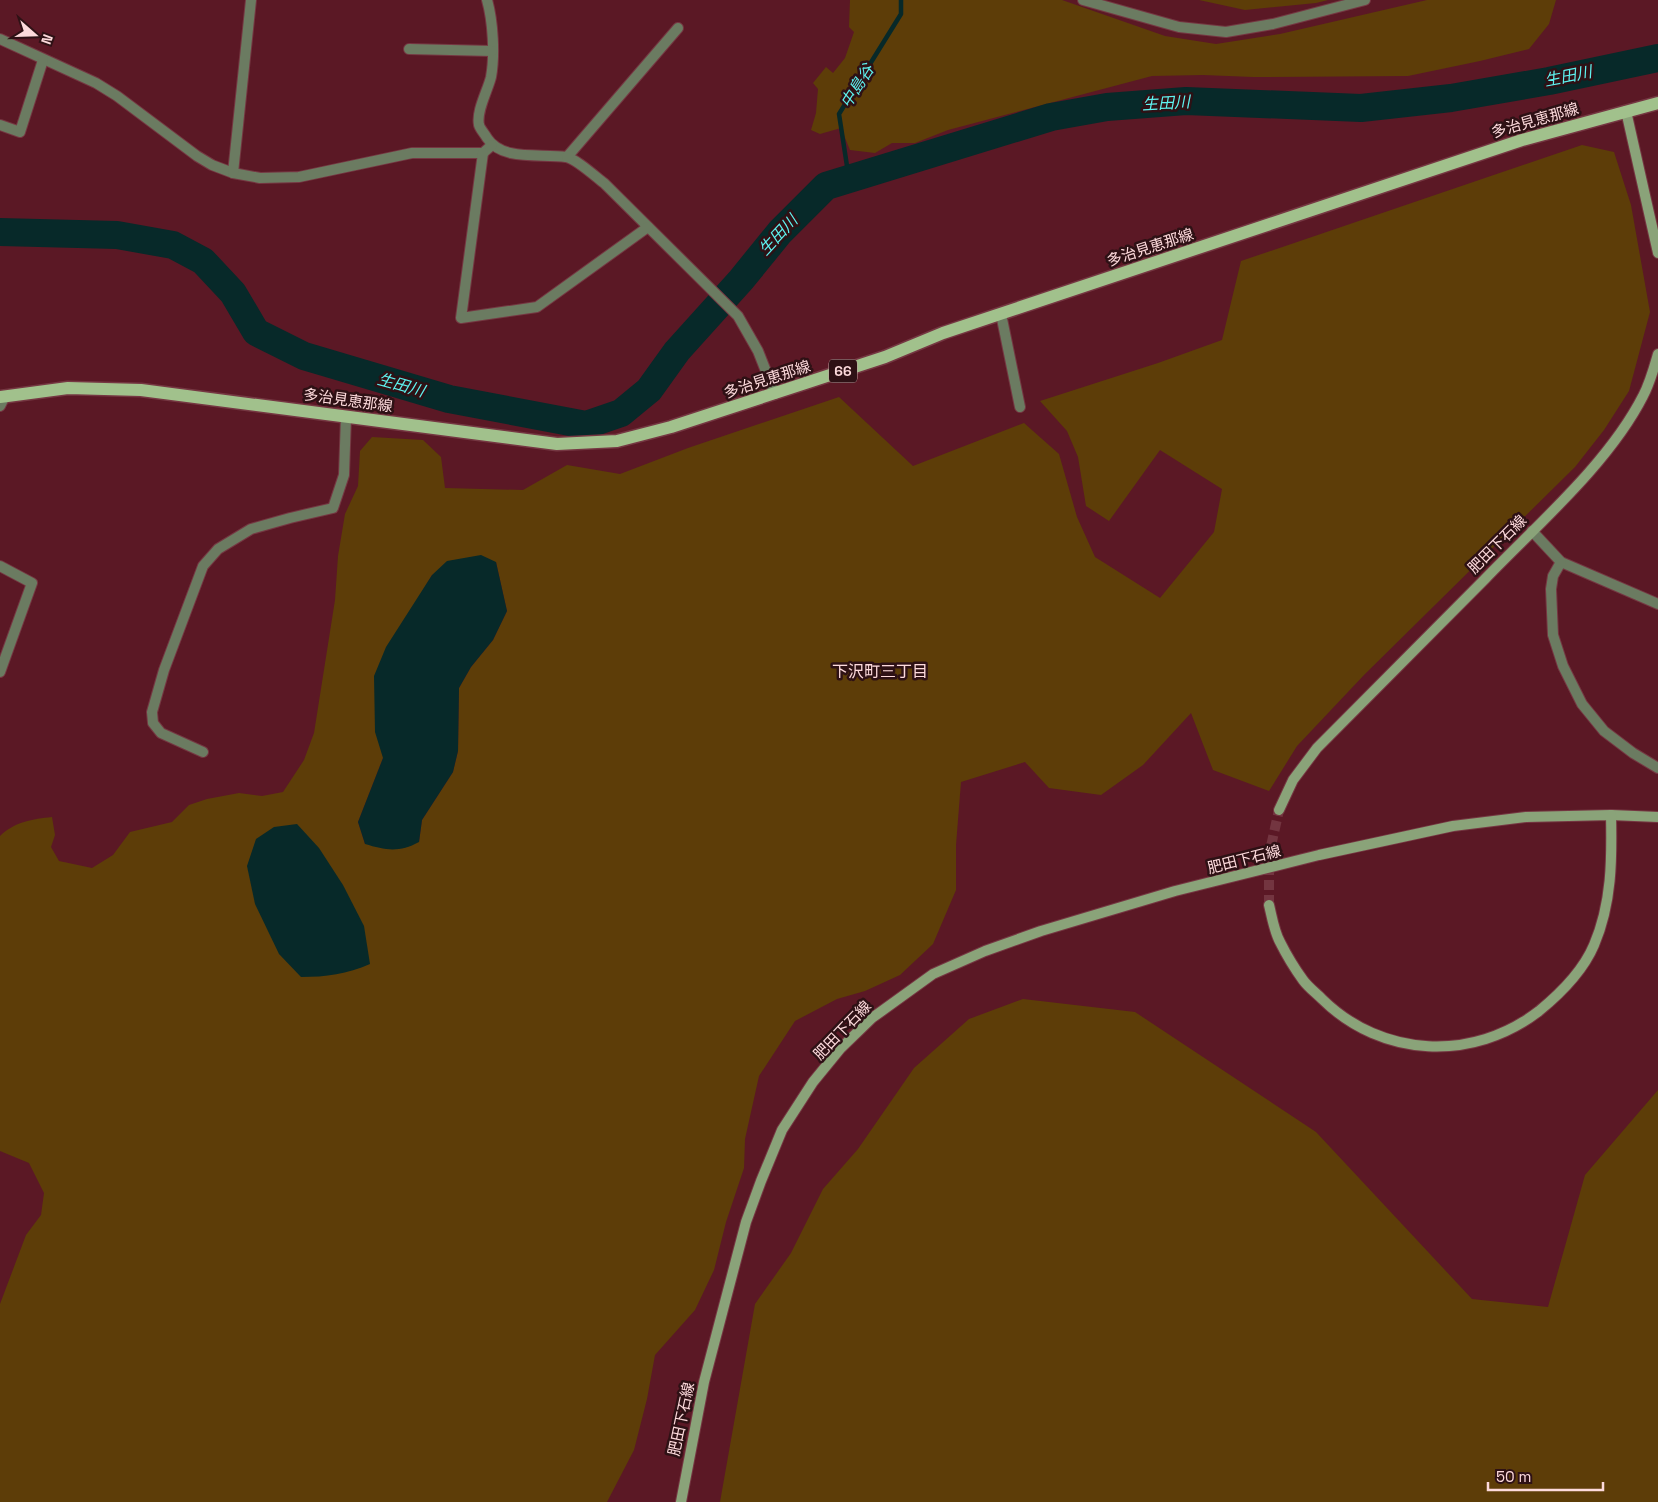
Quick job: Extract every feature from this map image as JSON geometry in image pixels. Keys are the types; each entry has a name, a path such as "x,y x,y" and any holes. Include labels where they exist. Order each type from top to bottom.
{"main road":[{"name":"多治見恵那線","path":"2,400 68,388 141,390 557,444 589,444 617,441 671,427 775,394 886,357 943,333 1522,140 1658,103"},
{"path":"1626,111 1658,252"},
{"name":"肥田下石線","path":"1279,810 1293,780 1317,748 1532,531 1594,465 1629,421 1653,373 1658,354"},
{"path":"1269,905 1279,941 1304,981 1333,1010 1360,1027 1387,1039 1410,1045 1435,1047 1493,1038 1524,1022 1555,998 1576,974 1594,945 1606,908 1611,876 1611,815"},
{"name":"肥田下石線","path":"681,1502 704,1382 746,1222 782,1130 813,1082 840,1049 872,1018 901,996 933,974 985,950 1041,931 1184,889 1319,855 1453,826 1526,817 1611,815 1658,818"}],"street":[{"path":"233,173 251,0"},
{"path":"487,0 492,32 491,76 479,116 479,126 492,145 513,154 567,157 604,183 738,316 758,350 775,394"},
{"path":"1083,0 1179,27 1226,32 1273,24 1365,0"},
{"path":"567,157 678,28"},
{"path":"0,39 96,83 118,96 197,156 212,165 233,173 260,178 299,178 412,153 483,153"},
{"path":"409,48 492,51"},
{"path":"0,125 20,132 43,60"},
{"path":"492,145 483,153 461,318 536,307 648,227"},
{"path":"1001,314 1020,407"},
{"path":"203,752 161,733 153,723 152,712 164,670 204,566 218,549 251,529 332,508 344,475 346,416"},
{"path":"1532,531 1561,562 1658,604"},
{"path":"1561,562 1553,576 1551,590 1553,635 1563,666 1582,704 1604,731 1633,753 1658,768"},
{"path":"0,566 32,582 0,672"}],"shaded area":[{"path":"850,0 1062,0 1165,36 1216,44 1280,34 1427,0 1556,0 1549,24 1529,49 1480,61 1408,76 1152,76 948,130 915,143 892,143 875,153 850,150 841,128 820,134 811,130 816,113 818,89 813,83 826,67 833,73 845,58 854,32 849,27"},
{"path":"1199,0 1328,0 1316,3 1245,10"},
{"path":"1582,145 1614,152 1631,205 1650,312 1629,391 1604,430 1575,467 1364,675 1297,746 1269,791 1213,770 1191,713 1143,765 1101,795 1049,788 1025,762 961,782 956,845 956,890 933,944 900,975 865,991 837,999 795,1021 759,1076 745,1139 744,1168 726,1222 714,1270 695,1310 655,1355 647,1399 634,1450 607,1502 0,1502 0,1304 26,1235 41,1215 44,1193 29,1163 0,1151 0,836 18,824 52,817 55,835 51,847 59,861 92,868 113,855 130,832 172,822 189,805 207,799 239,793 262,796 283,792 304,760 314,733 335,600 338,556 345,514 358,486 360,451 372,437 423,440 441,457 445,488 523,490 567,465 620,474 688,448 839,397 913,466 1024,423 1059,454 1077,517 1095,557 1160,598 1214,532 1222,489 1160,450 1109,521 1086,506 1078,457 1067,431 1040,401 1222,340 1241,261","holes":["496,562 507,611 493,640 471,667 459,688 458,751 453,772 422,820 419,842 365,844 358,822 383,758 419,597 432,575"]},
{"path":"1023,999 1135,1012 1316,1132 1472,1299 1548,1307 1585,1175 1658,1090 1658,1502 720,1502 755,1304 791,1253 823,1189 858,1149 914,1068 969,1019"}],"water":[{"path":"481,555 496,562 507,611 493,640 471,667 459,688 458,751 453,772 422,820 419,842 398,849 379,848 365,844 358,822 383,758 375,732 374,676 386,647 432,575 447,561"},
{"path":"297,824 319,848 343,885 364,926 370,964 336,974 301,977 279,954 255,904 247,866 256,839 274,827"}],"waterway":[{"name":"中島谷","path":"849,179 839,114 901,14 901,0"},
{"name":"生田川","path":"0,232 117,235 173,245 203,261 233,293 256,332 304,356 449,399 586,425 621,413 649,390 677,351 741,280 780,232 826,186 1051,117 1107,107 1186,101 1361,108 1451,98 1549,81 1658,58"}],"tunnel":[{"path":"1269,905 1269,855 1279,810"}],"district":[{"name":"下沢町三丁目","path":"880,671"}]}
